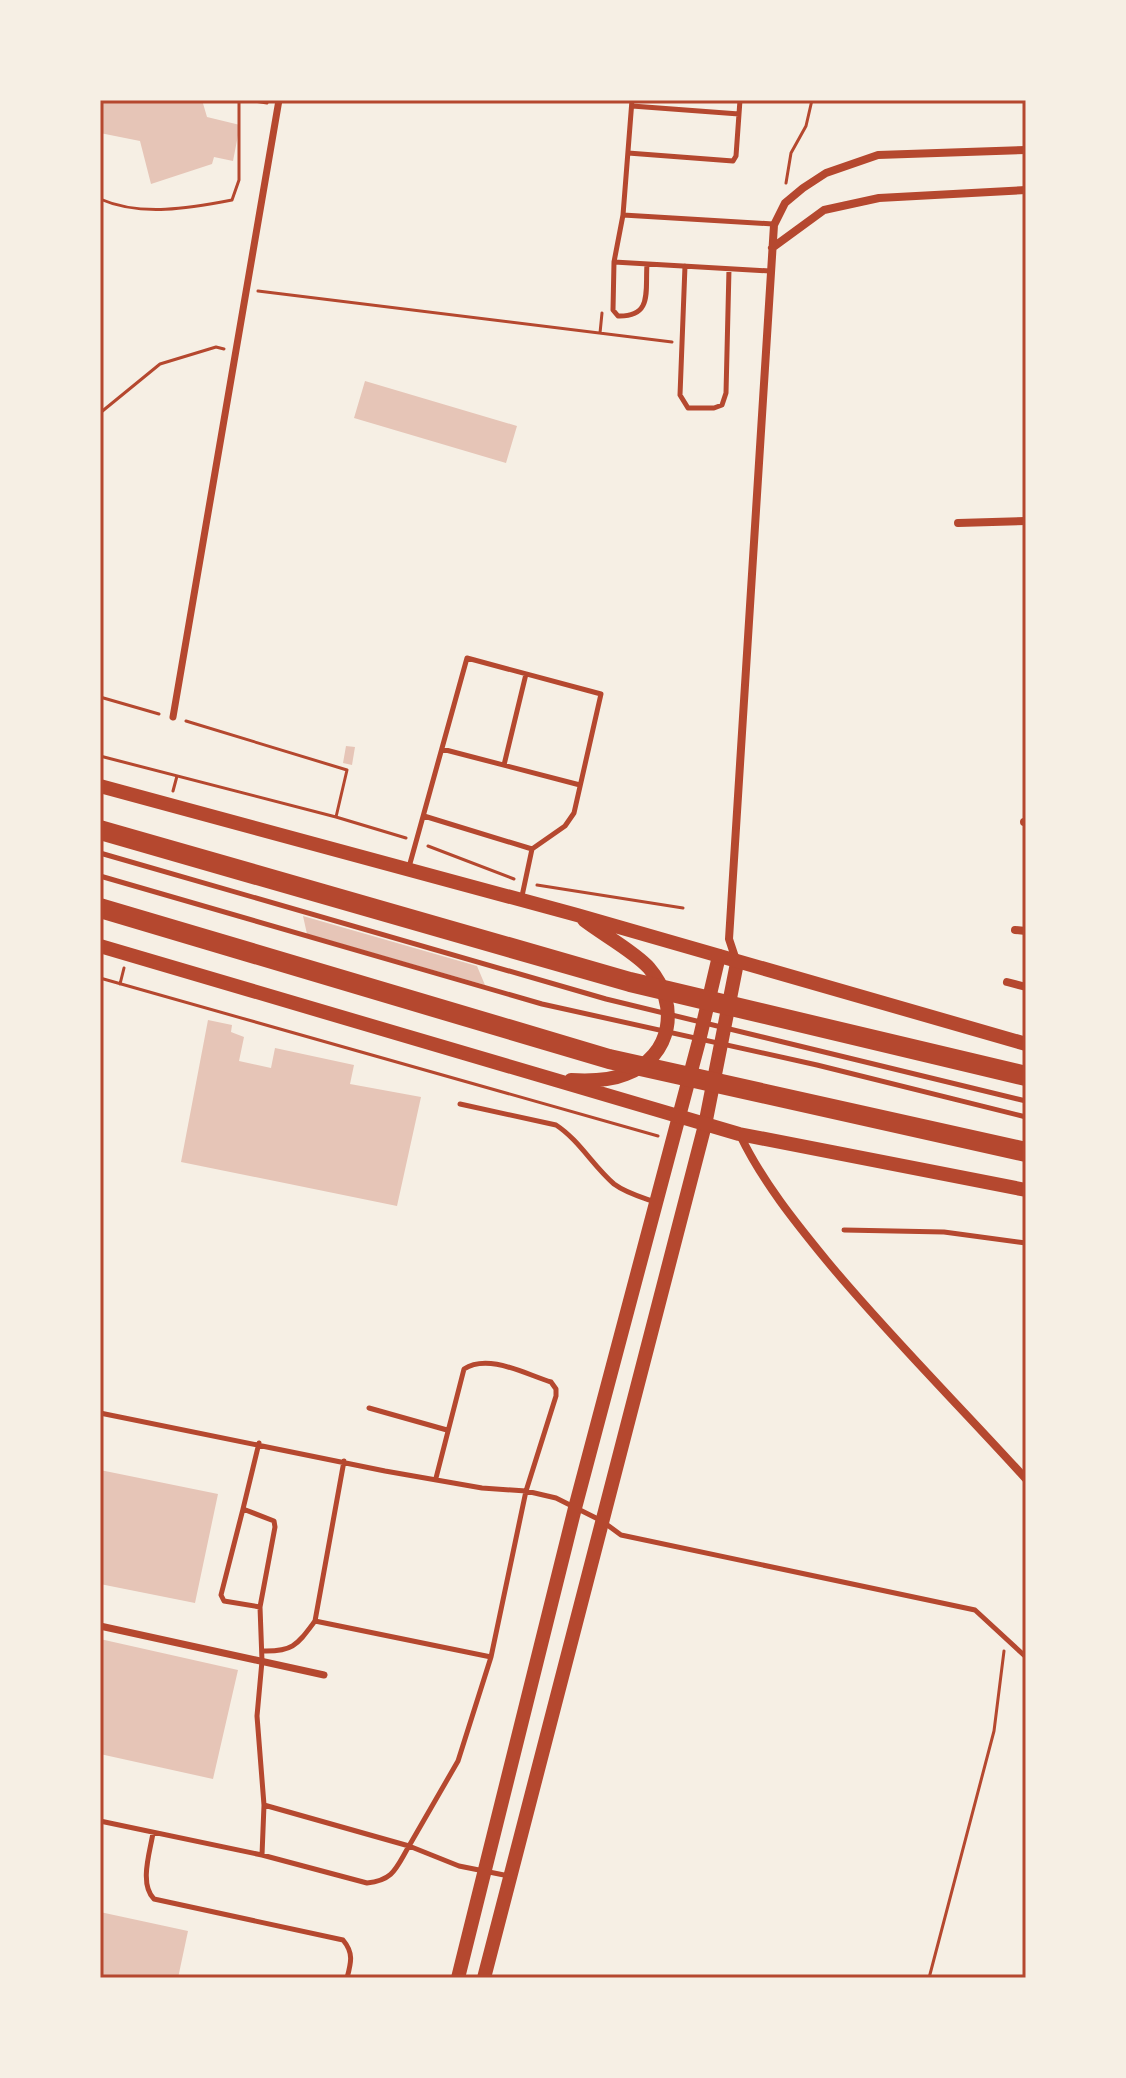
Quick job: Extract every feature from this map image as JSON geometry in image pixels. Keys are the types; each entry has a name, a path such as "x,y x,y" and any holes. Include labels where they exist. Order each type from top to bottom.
{"highway":[{"path":"100,830 630,982 1026,1076"},
{"path":"100,908 609,1059 1026,1152"}],"main road":[{"path":"100,786 577,915 736,968 1026,1044"},
{"path":"541,1078 587,1081 625,1075 652,1058 662,1046 667,1032 670,1017 668,1003 648,967 577,915"},
{"path":"100,946 541,1078 706,1118 739,1134 1026,1190"},
{"path":"458,1978 575,1508 718,962"},
{"path":"484,1978 706,1118 736,968"}],"street":[{"path":"173,717 279,102"},
{"path":"736,968 729,939 774,225 785,203 826,173 878,155 1026,150"},
{"path":"771,248 824,210 879,198 1026,190"},
{"path":"958,523 1026,521"},
{"path":"1015,930 1026,931"},
{"path":"718,962 729,939"},
{"path":"1007,982 1026,987"},
{"path":"739,1134 797,1223 871,1314 1026,1479"},
{"path":"100,1626 324,1675"}],"lane":[{"path":"628,153 733,161 736,156 740,100"},
{"path":"647,264 643,306 639,314 618,316 613,310 614,262 623,215 632,103 739,114"},
{"path":"623,215 774,225"},
{"path":"614,262 770,271"},
{"path":"685,266 680,395 688,408 722,405 726,393 729,269"},
{"path":"408,871 467,658 601,694 574,813 570,820 532,849 521,901"},
{"path":"504,765 526,674"},
{"path":"442,749 580,785"},
{"path":"424,816 532,849"},
{"path":"100,853 606,999 1026,1101"},
{"path":"100,876 542,1004 817,1065 1026,1117"},
{"path":"460,1104 556,1125 569,1134 597,1168 617,1186 656,1202"},
{"path":"844,1230 944,1232 1026,1243"},
{"path":"100,1821 262,1855 367,1883 392,1875 458,1761 491,1657 526,1491 556,1396 551,1382 485,1361 473,1362 464,1369 436,1478"},
{"path":"369,1408 447,1430"},
{"path":"100,1413 482,1488 526,1491 556,1498 602,1521 621,1535 975,1610 1026,1657"},
{"path":"259,1443 221,1595 224,1601 260,1607"},
{"path":"262,1651 282,1652 300,1641 315,1621 344,1461"},
{"path":"243,1509 274,1521 260,1607 262,1661 257,1716 264,1805 262,1855"},
{"path":"315,1621 491,1657"},
{"path":"264,1805 409,1846 459,1866 511,1877"},
{"path":"153,1833 146,1881 147,1892 154,1899 343,1940 350,1948 352,1961 347,1978"}],"path":[{"path":"100,199 137,209 177,208 232,200 239,180 239,100"},
{"path":"247,100 279,102"},
{"path":"785,203 787,168 791,153 806,126 812,100"},
{"path":"247,289 681,344"},
{"path":"100,413 160,364 216,347 236,352"},
{"path":"100,697 347,770 336,817"},
{"path":"100,756 336,817 417,842 525,883 683,908"},
{"path":"100,978 673,1138"},
{"path":"929,1978 994,1731 1005,1637"}],"building":[{"path":"100,100 202,100 207,117 240,125 233,161 214,157 212,164 151,184 140,141 100,133"},
{"path":"365,381 517,426 506,463 354,418"},
{"path":"346,746 355,747 352,765 343,763"},
{"path":"303,916 477,966 485,985 307,934"},
{"path":"208,1020 232,1025 231,1032 244,1037 239,1061 271,1068 275,1048 354,1065 350,1084 421,1097 397,1206 181,1162"},
{"path":"100,1470 218,1494 195,1603 100,1584"},
{"path":"100,1639 238,1670 213,1779 100,1754"},
{"path":"100,1912 188,1931 178,1978 100,1978"}]}
